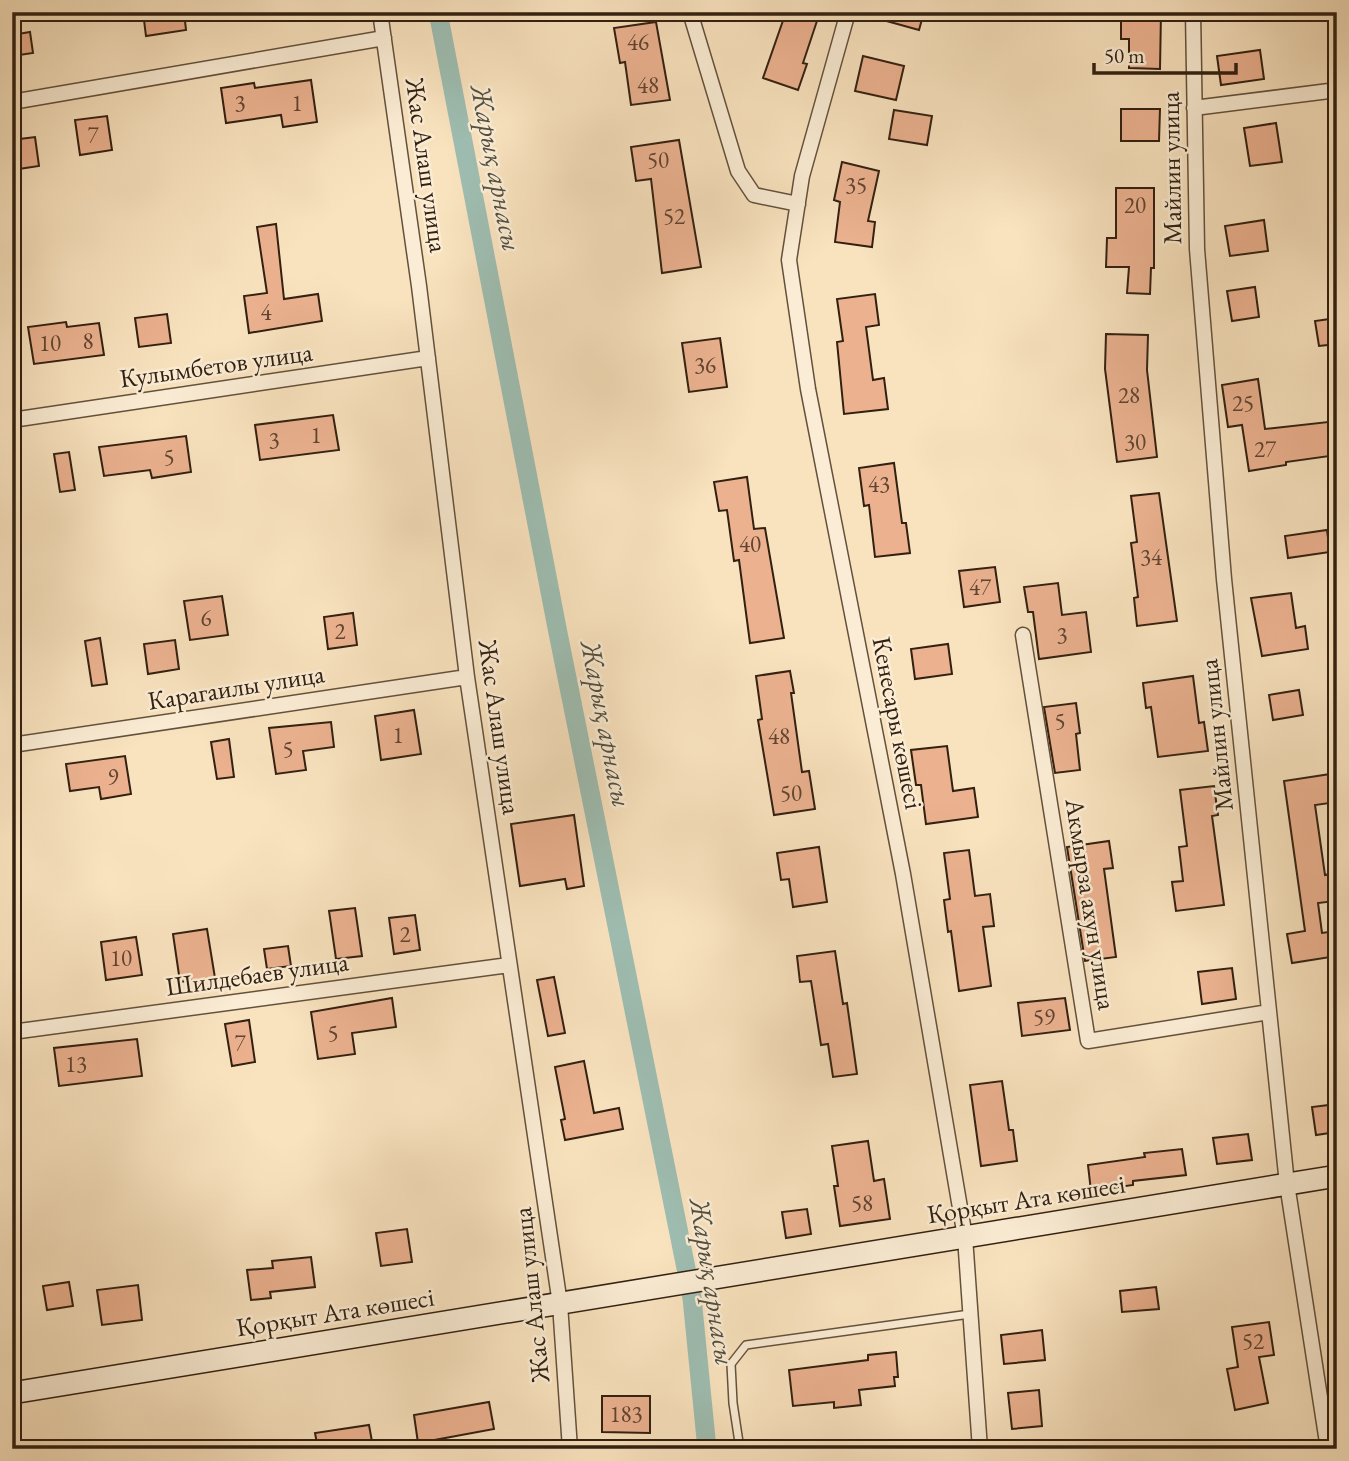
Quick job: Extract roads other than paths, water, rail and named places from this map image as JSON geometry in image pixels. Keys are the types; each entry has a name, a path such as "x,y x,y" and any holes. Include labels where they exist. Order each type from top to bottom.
{"main road":[{"name":"Қорқыт Ата көшесі","path":"12,1393 1337,1176"}],"street":[{"name":"Жас Алаш улица","path":"380,12 428,358 467,677 561,1304 570,1449"},
{"path":"690,12 738,171 754,195 798,204"},
{"name":"Кенесары көшесі","path":"848,12 802,176 789,260 808,389 902,874 965,1237 980,1449"},
{"name":"Майлин улица","path":"1193,12 1197,249 1224,579 1287,1184 1328,1449"},
{"path":"12,102 384,38"},
{"path":"1195,108 1337,90"},
{"name":"Кулымбетов улица","path":"12,420 428,358"},
{"name":"Акмырза ахун улица","path":"1023,635 1088,1041 1269,1012"},
{"name":"Карагаилы улица","path":"12,746 467,677"},
{"name":"Шилдебаев улица","path":"12,1032 509,965"}],"lane":[{"path":"740,1449 733,1403 731,1364 746,1345 971,1314"}],"waterway":[{"name":"Жарық арнасы","path":"438,12 558,633 692,1298 707,1449"}]}
